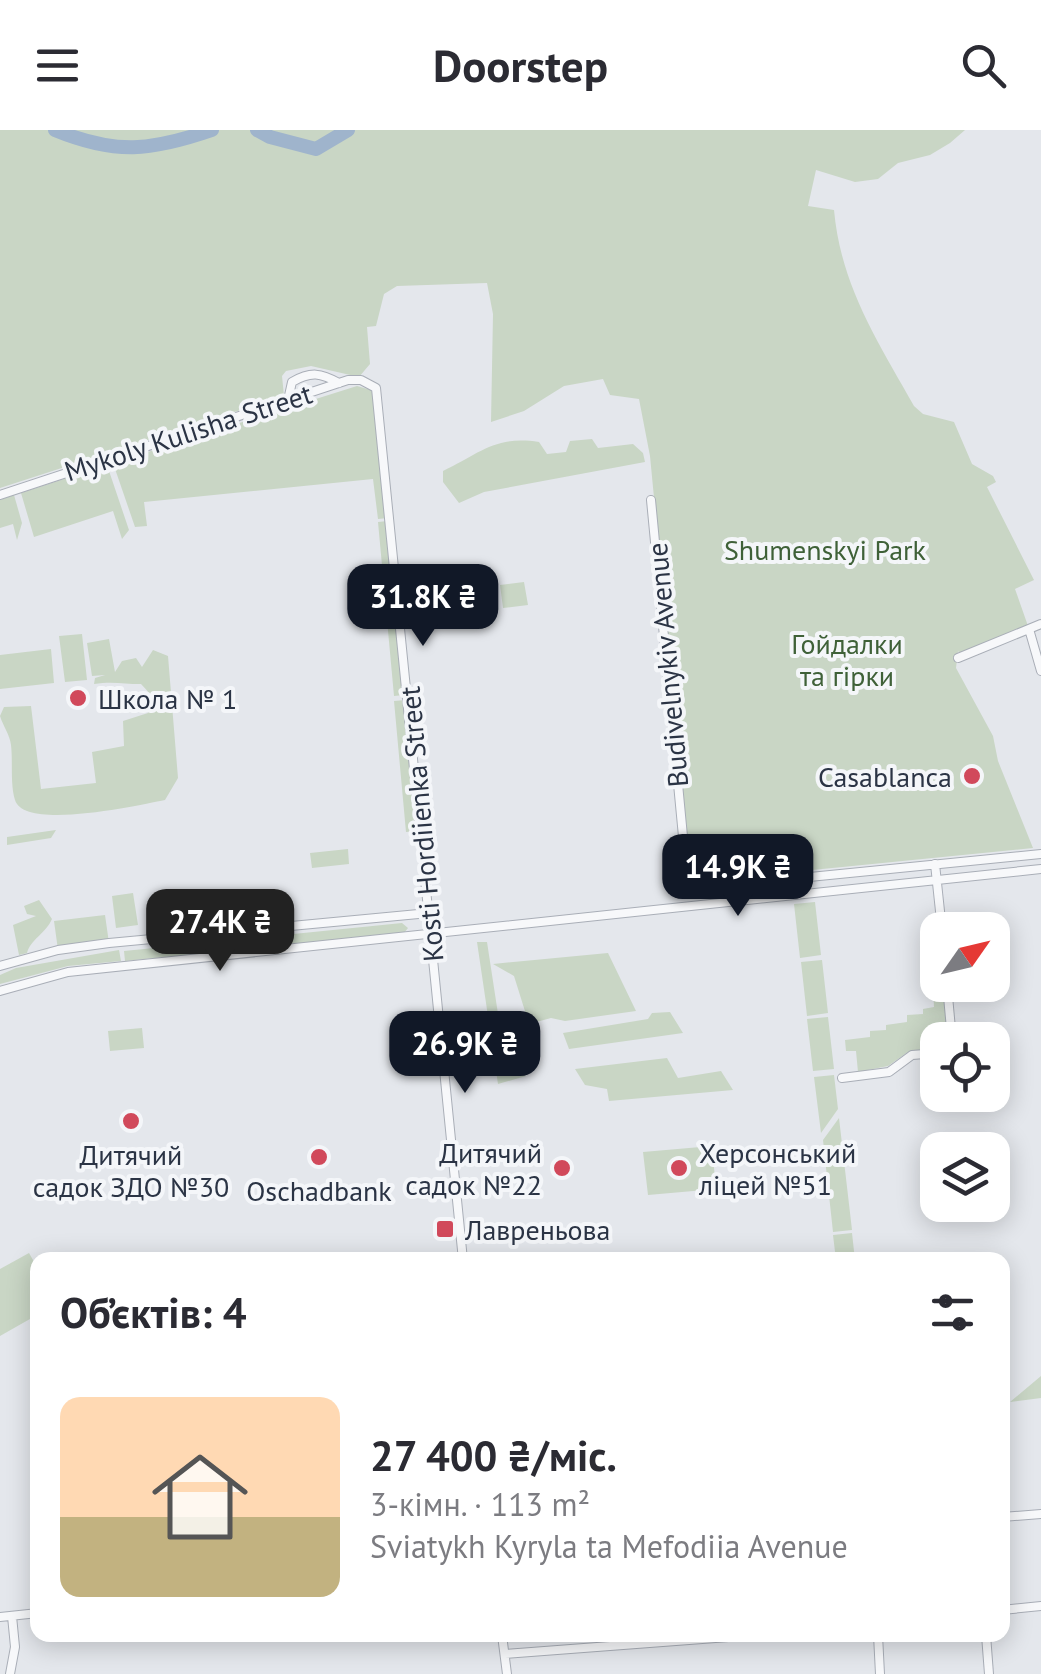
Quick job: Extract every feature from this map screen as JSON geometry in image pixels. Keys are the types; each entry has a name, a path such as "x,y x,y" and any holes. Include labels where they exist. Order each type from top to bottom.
{"street":[{"path":"288,400 292,382 305,374 322,374 339,383"},
{"name":"Mykoly Kulisha Street","path":"0,494 339,383 361,380 376,388"},
{"name":"Kosti Hordiienka Street","path":"376,388 461,1252"},
{"name":"Budivelnykiv Avenue","path":"651,500 688,889 935,864"},
{"path":"958,658 1041,624"},
{"path":"1029,628 1041,670"},
{"path":"940,912 935,864 1041,854"},
{"path":"0,991 68,972 1041,869"},
{"path":"0,966 58,950 109,943 429,913"},
{"path":"842,1078 889,1072 908,1057 920,1055"},
{"path":"1010,1516 1041,1514"},
{"path":"1010,1609 1041,1606"},
{"path":"0,1617 30,1614"},
{"path":"10,1674 15,1647 12,1616"},
{"path":"503,1642 507,1674"},
{"path":"504,1654 663,1642"},
{"path":"880,1674 881,1642"},
{"path":"987,1642 990,1674"}],"green space":[{"path":"0,130 965,130 930,155 898,163 878,179 855,182 816,170 808,206 834,210 844,263 874,335 914,406 923,414 954,422 972,464 993,476 996,482 987,487 1034,580 1015,589 1028,626 960,654 958,651 956,668 993,736 998,761 1033,848 691,882 650,456 639,399 610,395 603,379 564,386 524,411 491,422 493,314 487,283 397,286 384,294 376,326 367,327 370,364 359,377 311,366 286,371 282,376 284,396 0,488"},
{"path":"357,386 371,390 374,397 388,518 378,519 373,479 144,502 147,526 135,527 113,463"},
{"path":"592,439 598,448 633,444 643,453 645,462 484,492 459,503 443,482 443,471 499,444 539,442 547,454 566,452 570,441"},
{"path":"107,465 129,530 122,539 113,511 34,537 21,493"},
{"path":"14,495 22,523 17,540 13,524 0,528 0,500"},
{"path":"388,521 404,695 394,696 378,522"},
{"path":"524,582 528,605 503,608 500,585"},
{"path":"82,634 87,680 65,682 59,636"},
{"path":"109,639 115,672 122,661 136,658 142,667 153,650 168,656 178,778 165,800 84,814 39,814 23,809 13,794 10,741 0,716 4,707 31,706 41,789 96,783 92,752 124,746 123,721 148,713 151,697 141,684 94,684 95,678 105,675 92,676 87,643"},
{"path":"51,649 54,683 0,689 0,655"},
{"path":"406,700 418,831 406,832 394,701"},
{"path":"56,830 51,838 7,845 7,837"},
{"path":"348,849 349,864 312,868 310,853"},
{"path":"133,893 138,925 116,928 112,896"},
{"path":"39,900 52,919 27,953 19,955 13,925 36,916 27,914 24,906"},
{"path":"815,902 821,955 800,958 794,904"},
{"path":"105,915 109,943 58,950 54,921"},
{"path":"402,923 408,928 404,933 125,961 124,951"},
{"path":"477,942 487,942 504,1053 512,1052 516,1066 526,1076 498,1084"},
{"path":"119,950 121,961 68,966 0,984 0,975 16,968"},
{"path":"608,953 636,1011 565,1021 551,1018 529,1024 514,976 493,964"},
{"path":"822,960 828,1013 807,1016 801,962"},
{"path":"934,1002 945,1002 947,1022 920,1022 920,1051 908,1052 888,1066 858,1072 856,1051 846,1051 845,1040 870,1037 870,1031 886,1030 886,1025 907,1022 907,1015 923,1014 923,1009 934,1007"},
{"path":"670,1012 683,1033 569,1049 563,1033 648,1019 652,1013"},
{"path":"828,1017 834,1069 813,1071 807,1019"},
{"path":"142,1028 144,1048 110,1051 108,1031"},
{"path":"667,1058 678,1078 721,1071 733,1090 609,1101 607,1089 585,1085 575,1069"},
{"path":"834,1075 838,1109 821,1133 814,1077"},
{"path":"839,1118 852,1230 833,1232 823,1140"},
{"path":"712,1146 716,1189 648,1195 643,1152"},
{"path":"852,1233 854,1252 835,1252 833,1235"},
{"path":"30,1255 30,1319 0,1336 0,1269"},
{"path":"1041,1376 1041,1398 1010,1402"}],"waterway":[{"path":"55,130 115,147 152,146 212,130"},
{"path":"257,130 316,149 348,130"}],"place":[{"name":"Школа № 1","path":"78,698"},
{"name":"Casablanca","path":"972,776"},
{"name":"Дитячий садок ЗДО №30","path":"131,1121"},
{"name":"Oschadbank","path":"319,1157"},
{"name":"Дитячий садок №22","path":"562,1168"},
{"name":"Херсонський ліцей №51","path":"679,1168"},
{"name":"Лавреньова","path":"445,1229"}],"park label":[{"name":"Shumenskyi Park","path":"825,549"},
{"name":"Гойдалки та гірки","path":"847,659"}]}
